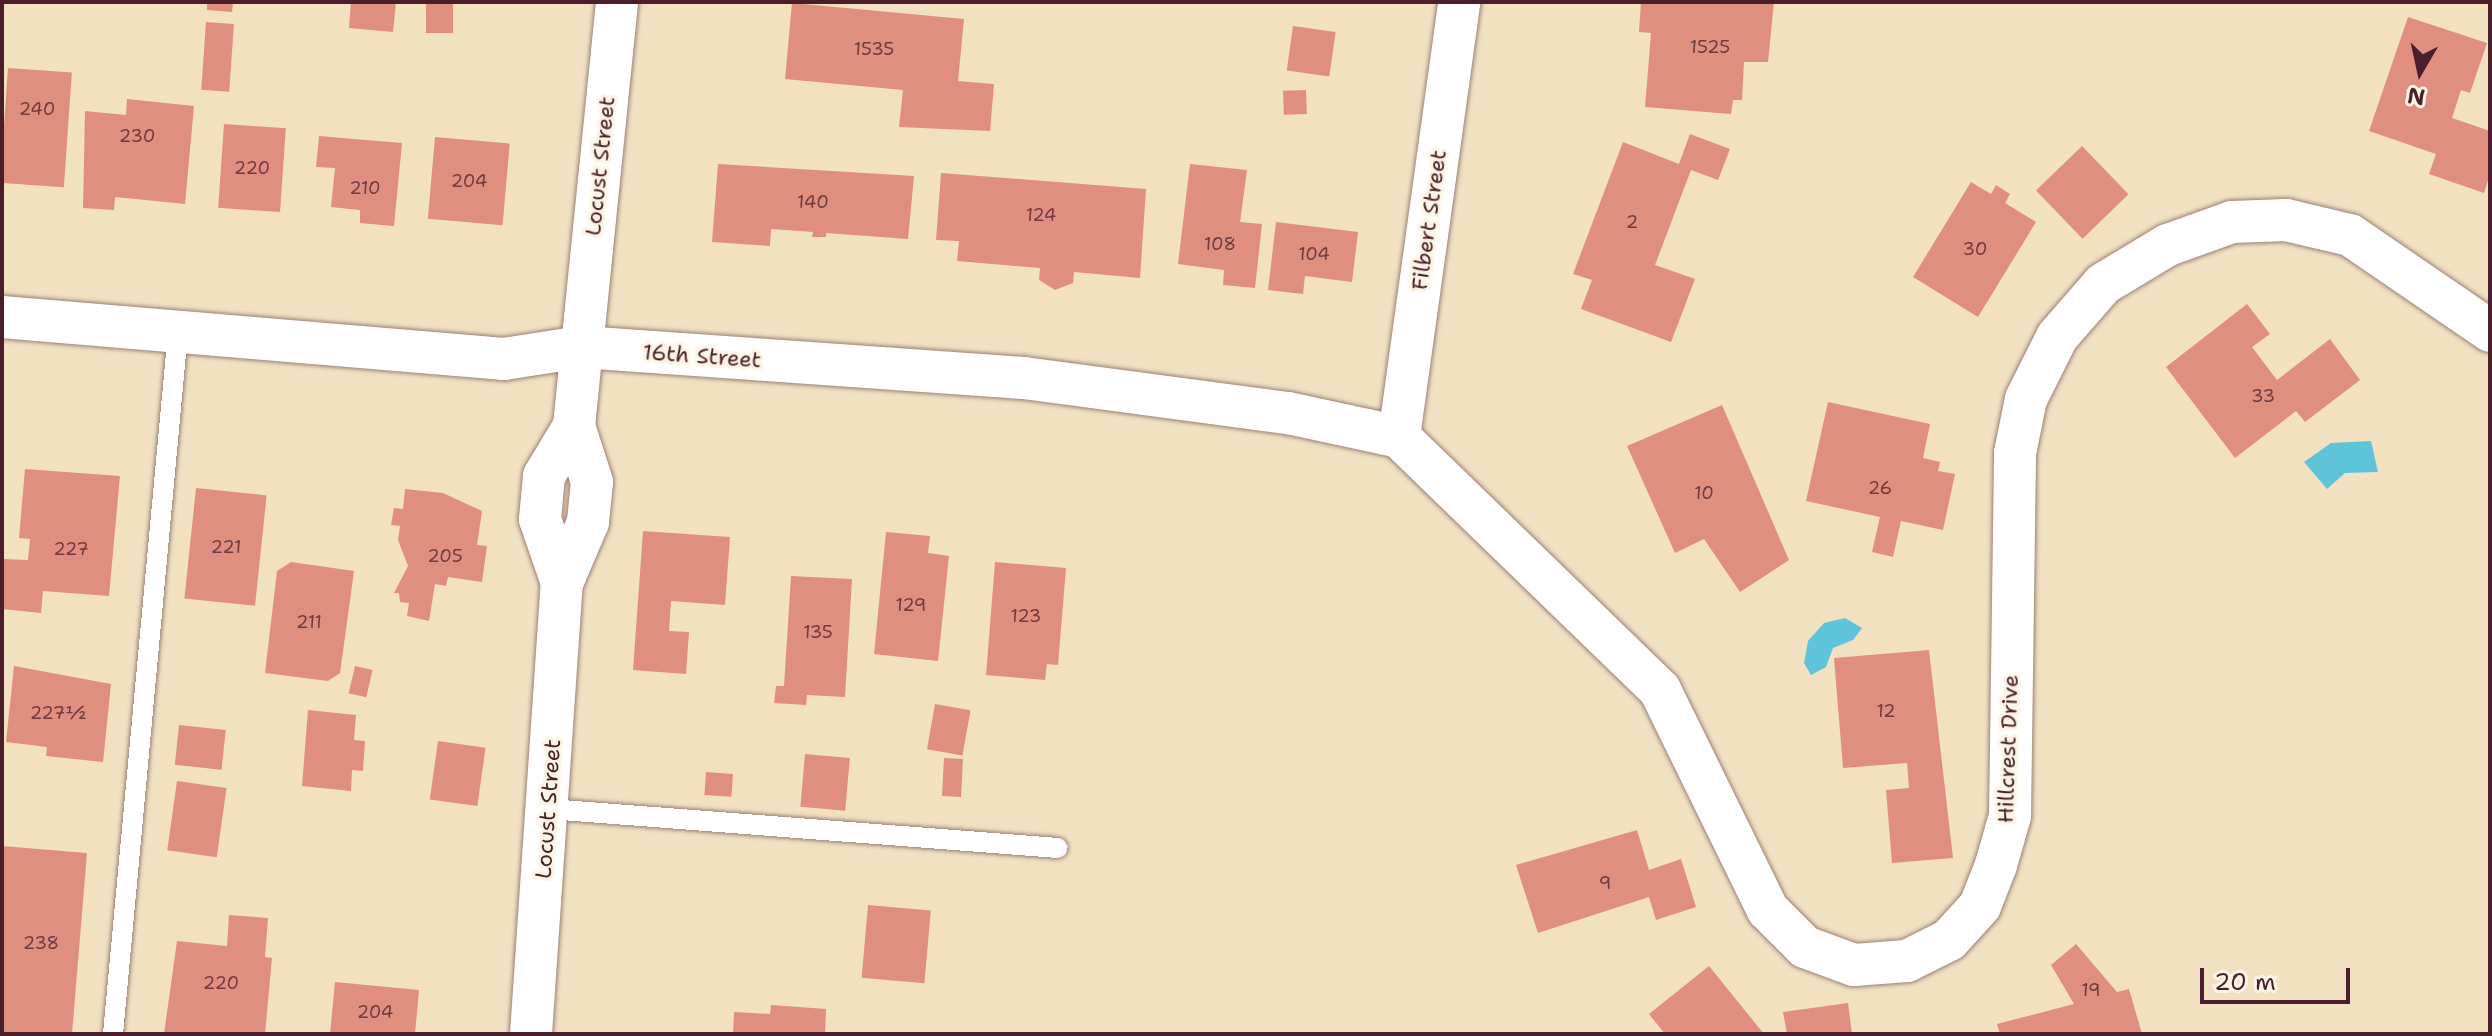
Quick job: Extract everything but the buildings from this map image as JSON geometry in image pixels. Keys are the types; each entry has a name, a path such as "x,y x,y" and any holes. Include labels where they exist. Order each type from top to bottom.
{"street":[{"name":"Locust Street","path":"531,1034 549,809 562,583 540,519 544,476 574,426 617,2"},
{"name":"Filbert Street","path":"1399,437 1459,2"},
{"name":"Hillcrest Drive","path":"1399,437 1660,690 1768,910 1805,947 1854,965 1907,961 1949,940 1980,906 1996,865 2010,816 2015,453 2026,399 2057,337 2103,284 2168,245 2232,222 2286,220 2350,235 2490,331"},
{"name":"16th Street","path":"2,317 504,359 581,347 1024,378 1288,413 1399,437"}],"lane":[{"path":"113,1034 178,332"},
{"path":"549,809 1058,848"}],"water":[{"path":"2371,441 2378,472 2345,473 2327,489 2304,462 2331,443"},
{"path":"1845,618 1862,628 1853,640 1833,648 1826,667 1811,675 1804,663 1808,641 1824,623"}]}
